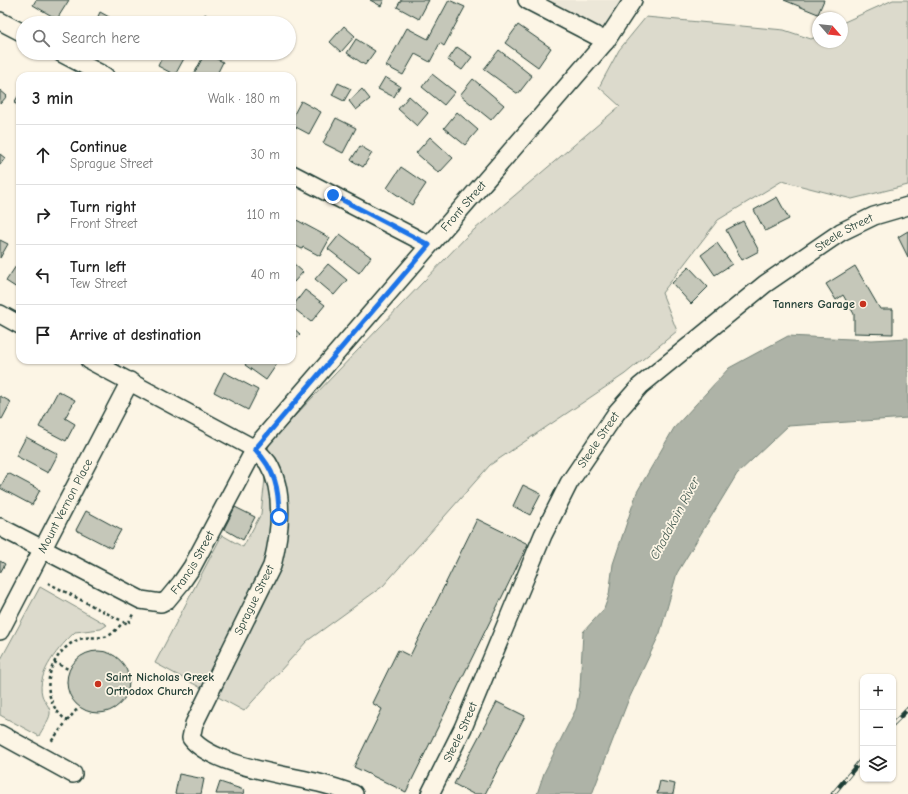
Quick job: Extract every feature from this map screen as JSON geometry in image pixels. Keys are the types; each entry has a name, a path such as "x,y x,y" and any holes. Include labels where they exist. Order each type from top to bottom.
{"street":[{"path":"527,0 606,41"},
{"name":"Front Street","path":"256,447 606,41 633,0"},
{"path":"0,21 16,29"},
{"path":"74,60 97,72"},
{"path":"296,176 429,245"},
{"name":"Steele Street","path":"430,794 463,728 543,535 569,483 616,412 640,386 765,284 841,232 874,216 908,206"},
{"path":"0,314 16,323"},
{"name":"Sprague Street","path":"97,364 256,447 267,462 275,478 279,505 278,540 272,566 230,648 194,724 191,738 197,746 219,757 260,769 326,785 354,794"},
{"name":"Mount Vernon Place","path":"0,631 130,381"},
{"name":"Francis Street","path":"0,527 141,600 161,603 171,595 192,567 256,447"},
{"path":"0,734 73,774"}],"path":[{"path":"48,583 124,622 107,636 81,638 68,646 54,662 48,681 51,701 59,714 67,721"},
{"path":"54,662 70,670"},
{"path":"40,756 78,708"}],"shaded area":[{"path":"542,0 625,0 606,28 602,29"},
{"path":"893,0 908,0 908,185 852,199 782,181 718,220 662,293 677,331 625,374 490,465 383,586 307,641 244,711 155,663 222,535 243,547 261,514 269,443 468,235 620,106 599,87 619,50 646,17 784,30 812,39 812,48 848,48 848,20"},
{"path":"40,587 107,625 101,629 75,632 56,652 51,660 46,669 41,687 43,698 50,711 50,714 39,736 0,715 0,661"}],"water":[{"name":"Chadakoin River","path":"788,336 872,340 908,338 908,418 788,426 737,474 677,573 660,633 628,701 592,794 537,794 544,773 576,709 580,687 583,632 604,609 609,595 613,564 637,492 674,428 729,368"}],"building":[{"path":"36,0 69,0 59,16 52,16 33,5"},
{"path":"370,0 384,0 381,6"},
{"path":"401,0 429,0 419,19 397,7"},
{"path":"449,0 465,7 444,46 440,43 430,62 415,54 403,75 386,66 407,28 428,39"},
{"path":"784,0 824,0 819,12 813,12"},
{"path":"100,12 107,16 98,16"},
{"path":"518,25 551,48 538,67 505,43"},
{"path":"344,26 355,36 341,52 330,42"},
{"path":"356,39 375,51 365,65 347,53"},
{"path":"457,47 472,57 462,70 448,60"},
{"path":"499,50 532,76 518,94 484,69"},
{"path":"161,60 183,60 177,72 169,72 158,66"},
{"path":"201,60 219,60 223,62 218,72 195,72"},
{"path":"432,74 455,92 444,105 422,87"},
{"path":"385,77 400,86 394,97 378,89"},
{"path":"473,79 504,105 491,120 460,95"},
{"path":"338,83 351,89 344,101 332,95"},
{"path":"362,89 370,99 356,110 349,101"},
{"path":"0,90 7,96 0,104"},
{"path":"409,96 428,113 417,126 398,109"},
{"path":"301,101 321,112 309,134 296,127 296,110"},
{"path":"457,112 478,130 465,145 444,128"},
{"path":"336,118 356,128 343,153 323,143"},
{"path":"430,137 453,158 439,173 416,153"},
{"path":"360,146 372,153 363,167 351,160"},
{"path":"0,154 5,158 0,165"},
{"path":"401,167 426,184 412,205 387,188"},
{"path":"777,197 789,219 765,231 754,210"},
{"path":"296,220 330,238 320,256 303,247 302,249 296,246"},
{"path":"743,221 759,251 742,260 726,230"},
{"path":"908,231 908,257 898,237"},
{"path":"340,234 371,257 359,273 328,249"},
{"path":"0,240 8,244 0,258"},
{"path":"717,243 732,264 715,275 701,255"},
{"path":"328,264 347,280 334,295 315,279"},
{"path":"16,266 16,287 6,281"},
{"path":"296,266 303,272 296,280"},
{"name":"Tanners Garage","path":"855,266 880,309 893,309 893,334 854,333 854,314 843,295 836,300 826,284"},
{"path":"689,267 708,287 691,304 672,283"},
{"path":"305,290 325,305 311,322 296,310 296,302"},
{"path":"296,330 300,334 296,338"},
{"path":"246,364 277,364 266,380"},
{"path":"224,372 258,390 248,410 214,392"},
{"path":"58,391 75,400 65,418 75,424 66,441 39,427"},
{"path":"0,396 11,402 2,419 0,418"},
{"path":"26,437 58,454 48,473 16,456"},
{"path":"8,473 40,490 32,505 0,488"},
{"path":"523,485 541,494 530,515 513,506"},
{"path":"235,507 255,517 243,540 224,529"},
{"path":"86,511 121,530 111,548 76,530"},
{"path":"477,519 528,544 406,792 354,767 382,709 372,703 398,650 410,656"},
{"path":"0,561 5,564 0,573"},
{"name":"Saint Nicholas Greek Orthodox Church","path":"98,651 110,653 120,660 127,670 129,682 127,694 120,704 110,711 98,713 86,711 76,704 69,694 67,682 69,670 76,660 86,653"},
{"path":"497,702 525,716 485,794 473,794 454,784"},
{"path":"179,774 204,779 201,794 175,794"},
{"path":"660,781 675,784 673,794 657,794"},
{"path":"220,782 244,790 243,794 216,794"}],"railway":[{"path":"896,721 908,709"},
{"path":"833,794 860,762"}],"place":[{"name":"Tanners Garage","path":"863,304"},
{"name":"Saint Nicholas Greek Orthodox Church","path":"98,684"}],"route":[{"path":"279,517 279,505 275,478 267,462 255,449 257,445 429,245 333,195"}]}
